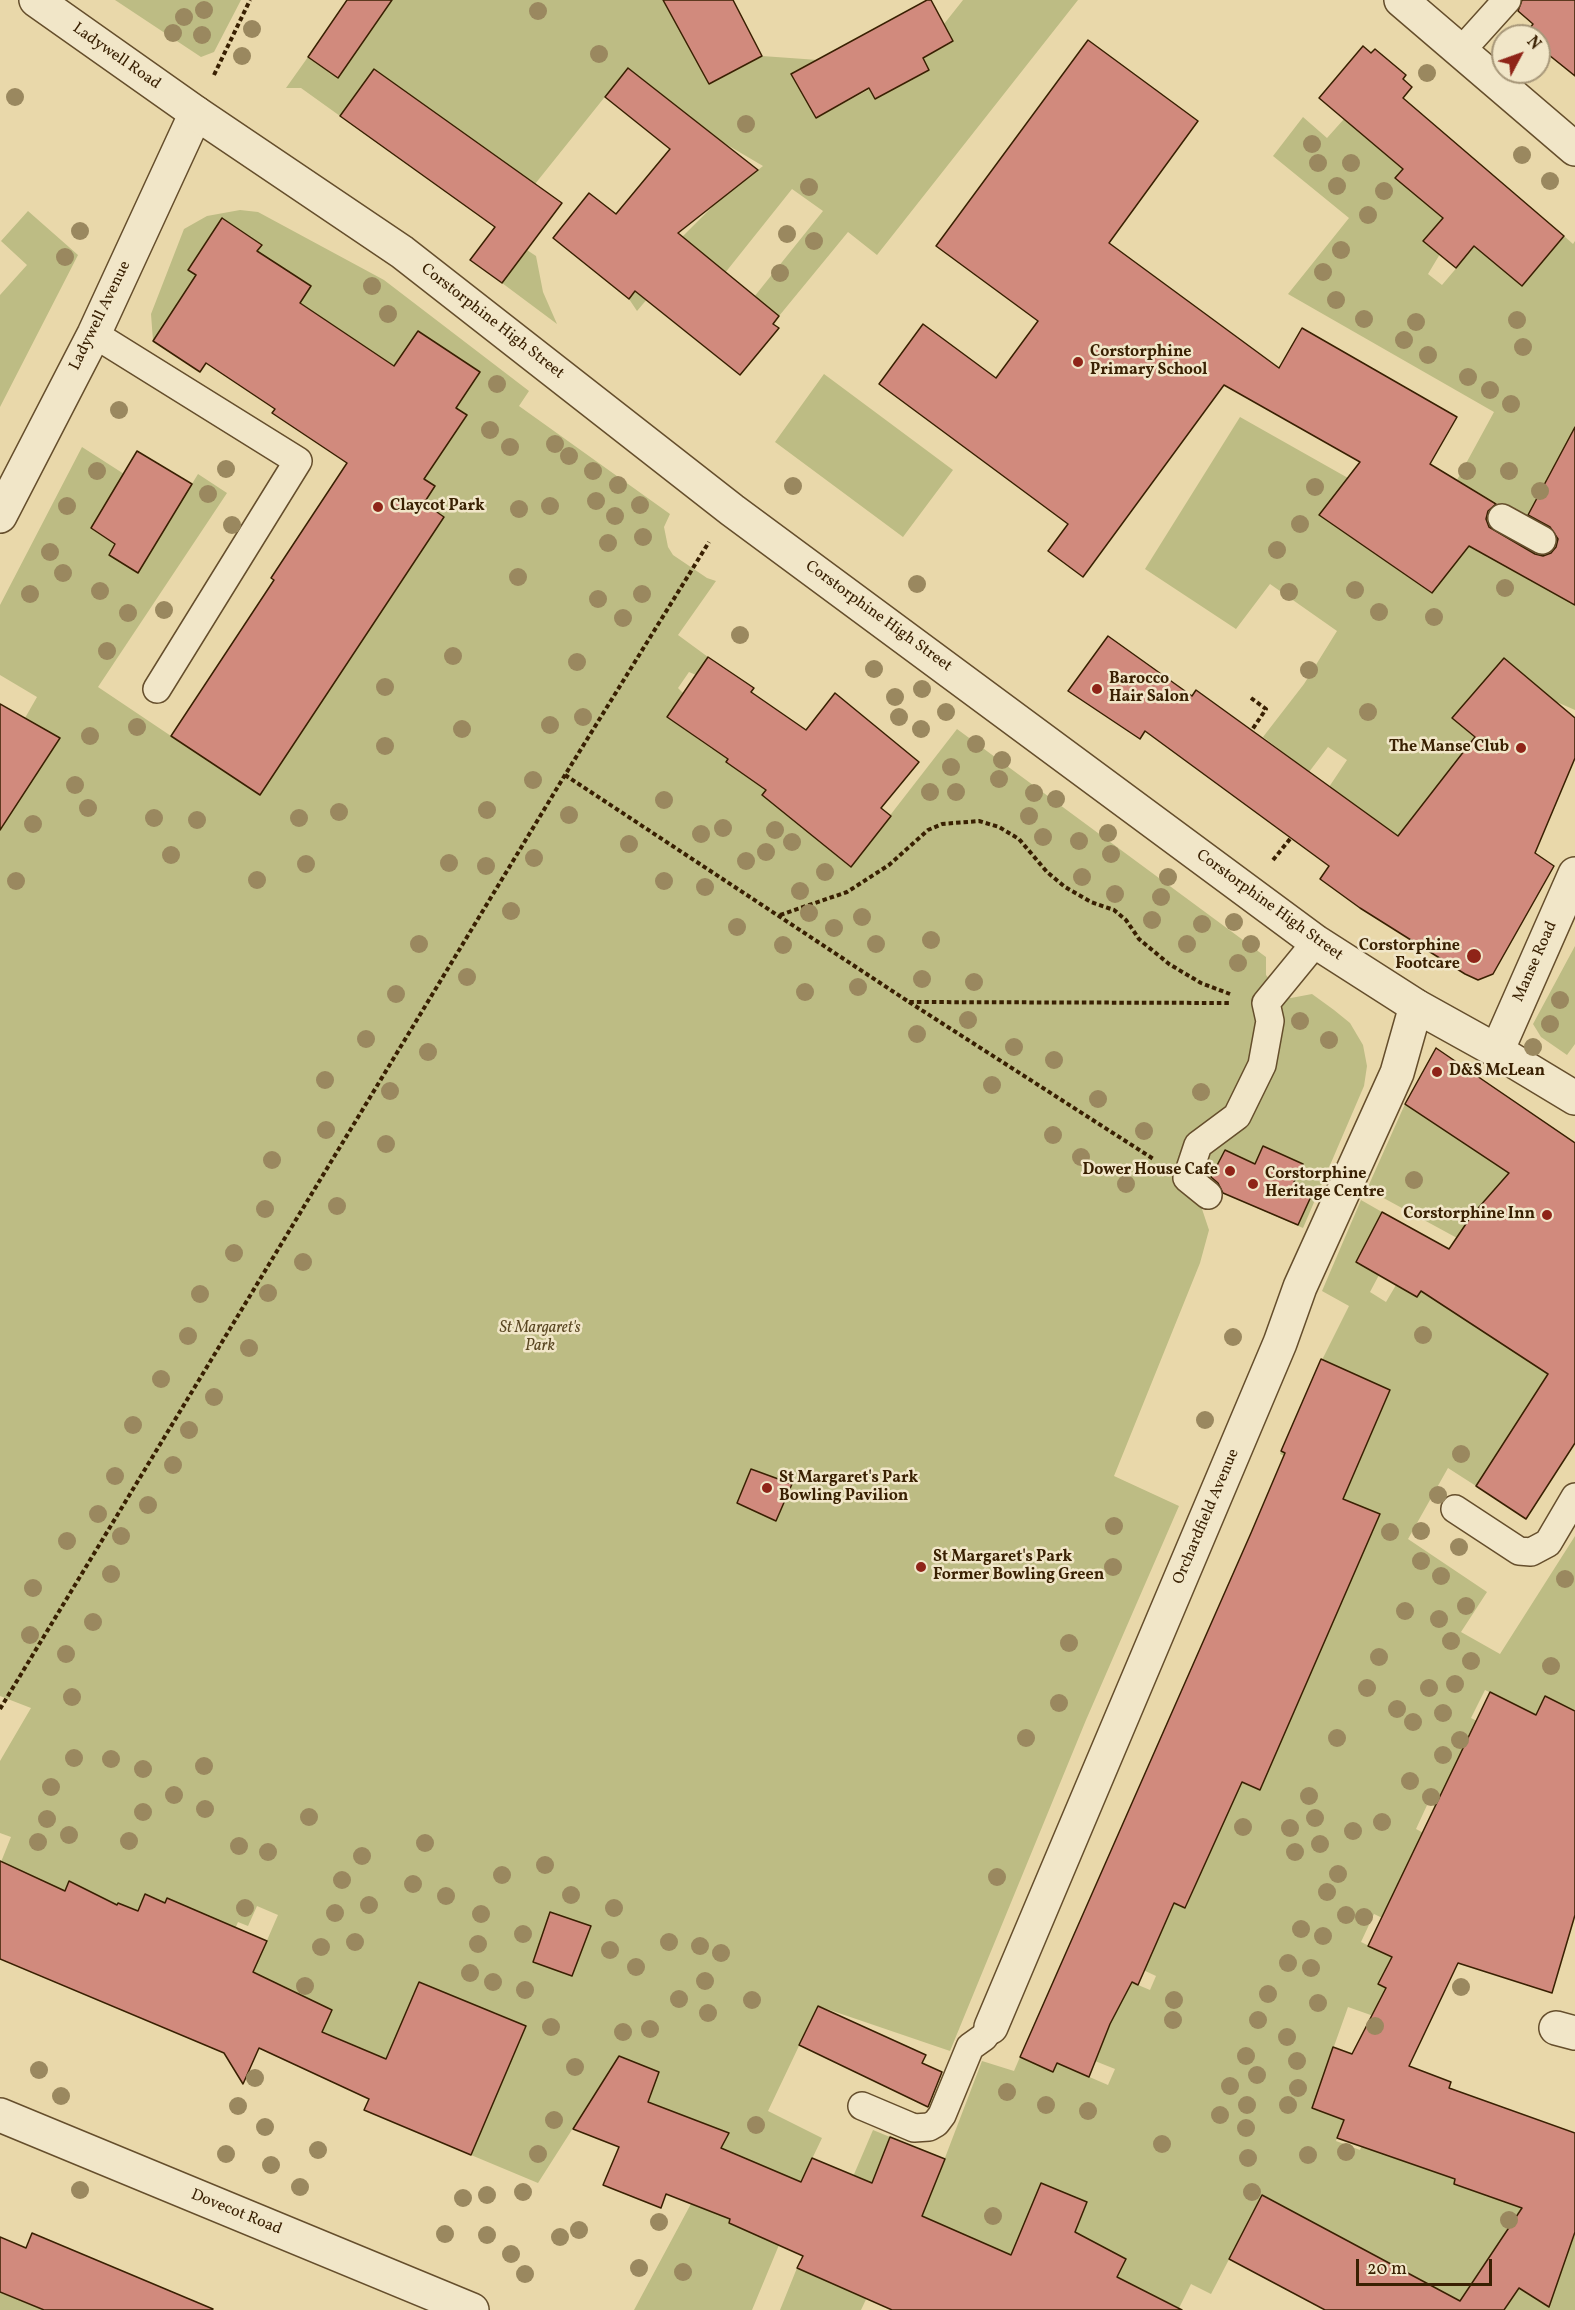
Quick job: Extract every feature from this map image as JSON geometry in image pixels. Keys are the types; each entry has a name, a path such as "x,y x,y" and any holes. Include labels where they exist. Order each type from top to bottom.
{"street":[{"name":"Ladywell Road","path":"36,0 196,113"},
{"path":"1401,0 1575,148"},
{"name":"Ladywell Avenue","path":"0,516 94,334 196,113"},
{"name":"Corstorphine High Street","path":"196,113 402,252 732,510 1316,942 1416,1006 1497,1050 1575,1098"},
{"name":"Manse Road","path":"1497,1050 1575,874"},
{"name":"Orchardfield Avenue","path":"990,2026 1280,1343 1300,1287 1397,1073 1416,1006"},
{"name":"Dovecot Road","path":"0,2115 472,2310"}],"lane":[{"path":"1461,51 1506,0"},
{"path":"94,334 298,461 158,689"},
{"path":"1502,518 1542,540"},
{"path":"1208,1195 1187,1178 1198,1145 1237,1116 1262,1065 1270,1020 1266,1003 1316,942"},
{"path":"1455,1509 1519,1551 1531,1552 1548,1543 1575,1497"},
{"path":"862,2106 914,2128 921,2129 936,2123 942,2115 970,2047 984,2037 990,2026"}],"path":[{"path":"196,113 250,0"},
{"path":"0,1709 565,775 692,568 732,510"},
{"path":"1251,698 1266,708 1252,730"},
{"path":"565,775 1100,1126 1187,1178"},
{"path":"780,915 847,892 889,865 928,830 942,824 979,821 999,827 1019,839 1047,872 1065,887 1091,902 1114,910 1126,920 1138,939 1169,964 1201,983 1266,1003"},
{"path":"1273,861 1290,839"},
{"path":"909,1002 1266,1003"}],"green space":[{"path":"115,0 241,0 214,52 201,57"},
{"path":"392,0 663,0 693,55 719,79 762,56 818,60 816,118 870,89 875,99 929,70 923,58 953,42 944,24 963,0 1078,0 877,255 848,232 779,316 754,297 823,211 792,189 725,273 693,245 637,311 629,299 665,254 717,202 763,166 724,143 628,68 535,184 374,69 340,116 301,88 286,88 308,57 338,77"},
{"path":"1303,117 1327,138 1344,119 1417,153 1396,178 1443,218 1423,241 1440,254 1428,274 1442,285 1475,246 1522,286 1564,236 1573,244 1575,241 1575,458 1562,491 1541,529 1457,480 1494,412 1288,294 1349,218 1273,156"},
{"name":"St Margaret's Park","path":"240,210 258,212 384,280 529,391 519,406 670,514 664,527 668,547 673,555 707,578 716,581 678,635 708,657 696,675 689,672 678,688 683,693 667,717 712,749 722,734 737,745 726,762 760,786 801,727 807,730 794,755 762,795 850,867 957,729 1266,957 1266,975 1278,990 1291,998 1312,994 1350,1023 1363,1045 1367,1066 1364,1086 1303,1228 1211,1188 1202,1209 1209,1230 1200,1263 1114,1476 1179,1506 1086,1720 950,2051 818,2006 768,2111 822,2138 801,2182 732,2215 729,2223 779,2245 752,2310 634,2310 729,2133 696,2120 689,2136 642,2116 659,2072 619,2056 538,2183 471,2155 525,2026 494,2012 472,2064 386,2059 322,2031 245,1991 278,1915 257,1906 248,1926 238,1922 214,1978 167,1898 165,1903 145,1895 138,1911 118,1903 108,1928 58,1907 1,1862 11,1837 0,1833 0,1761 31,1708 0,1696 0,808 10,814 60,739 25,718 37,697 0,675 0,605 82,447 124,474 91,528 115,544 109,555 138,572 198,474 227,493 98,687 171,736 443,517 424,503 435,486 424,479 467,416 456,408 418,331 394,366 300,303 311,286 257,251 261,244 222,218 188,269 196,275 153,341 151,314 184,229 207,216","holes":["550,1912 591,1927 572,1976 533,1961"]},
{"path":"28,211 78,255 0,407 0,295 27,265 1,241"},
{"path":"527,250 536,256 543,292 557,324 502,283"},
{"path":"824,374 953,470 903,537 775,442"},
{"path":"1240,417 1348,478 1320,515 1431,593 1469,546 1575,605 1575,710 1543,696 1545,693 1504,658 1452,718 1475,738 1416,812 1356,905 1345,897 1329,787 1347,760 1328,747 1309,772 1263,737 1304,684 1337,631 1270,584 1236,629 1145,569"},
{"path":"1575,946 1575,1044 1567,1055 1541,1037 1533,1024"},
{"path":"1405,1104 1509,1173 1472,1215 1457,1238 1367,1189"},
{"path":"1361,1200 1382,1212 1356,1262 1379,1275 1370,1292 1386,1302 1396,1285 1417,1297 1421,1291 1575,1333 1476,1486 1448,1468 1408,1539 1487,1592 1461,1632 1500,1654 1575,1536 1575,1711 1545,1696 1536,1715 1485,1690 1471,1718 1499,1732 1487,1759 1463,1748 1449,1777 1480,1792 1466,1821 1428,1803 1416,1829 1446,1845 1412,1932 1374,1914 1361,1942 1392,1957 1379,1984 1386,1988 1379,2001 1404,2013 1399,2025 1348,2007 1312,2108 1344,2120 1336,2141 1360,2150 1373,2114 1464,2154 1454,2183 1477,2192 1575,2193 1575,2310 1504,2310 1519,2288 1549,2307 1567,2255 1454,2310 1438,2289 1262,2196 1211,2294 1191,2284 1179,2308 1117,2277 1126,2259 999,2285 901,2225 861,2310 780,2310 797,2268 858,2294 837,2214 873,2130 890,2137 875,2175 930,2197 982,2061 1014,2071 1020,2057 1053,2071 1057,2063 1108,2085 1115,2069 1095,2061 1089,2049 1131,1982 1150,1990 1156,1976 1105,1952 1075,1933 1078,1926 1150,1958 1174,1903 1186,1908 1196,1884 1215,1809 1379,1514 1334,1495 1340,1481 1280,1454 1281,1451 1351,1481 1390,1391 1322,1360 1349,1306 1322,1291"},
{"path":"11,2241 26,2248 7,2295 44,2310 0,2310 0,2268"}],"building":[{"path":"347,0 392,0 338,78 308,57"},
{"path":"663,0 733,0 762,56 709,84"},
{"path":"927,0 931,0 953,41 923,58 929,70 875,99 869,88 816,118 791,74"},
{"path":"1522,0 1575,0 1575,76 1551,57 1551,24 1533,24 1518,11"},
{"path":"1088,40 1198,121 1109,243 1279,368 1302,328 1457,417 1430,464 1496,504 1488,511 1486,519 1489,527 1535,554 1543,556 1551,553 1558,539 1550,527 1528,515 1575,427 1575,605 1469,546 1432,593 1319,515 1360,462 1224,385 1083,577 1048,551 1068,524 879,384 923,324 996,378 1038,321 936,246"},
{"path":"1363,46 1371,53 1375,49 1406,75 1403,79 1412,87 1403,98 1564,236 1522,286 1474,246 1456,268 1423,241 1443,218 1395,178 1403,169 1319,98"},
{"path":"628,68 758,170 678,233 779,316 773,324 779,328 740,375 635,291 629,299 553,238 589,193 616,214 670,149 605,97"},
{"path":"374,69 562,203 502,283 470,260 495,227 340,116"},
{"name":"Claycot Park","path":"222,218 262,245 257,251 311,286 300,303 394,366 418,331 480,372 456,408 467,415 424,479 435,486 424,503 444,517 260,795 171,736 274,580 271,578 347,463 272,413 275,409 206,363 200,372 153,341 196,275 188,270"},
{"path":"137,451 192,484 138,573 109,555 115,544 91,528"},
{"path":"1108,636 1192,696 1196,690 1398,836 1475,737 1452,718 1504,658 1575,718 1575,758 1535,853 1554,866 1493,974 1478,980 1465,974 1360,908 1320,879 1329,866 1145,731 1140,739 1068,691"},
{"path":"708,657 754,688 751,692 806,730 835,693 919,762 881,808 891,816 851,867 762,795 766,790 726,762 728,759 667,717"},
{"path":"0,704 60,738 0,830"},
{"path":"1436,1048 1575,1143 1575,1443 1526,1519 1476,1486 1548,1374 1421,1291 1417,1297 1356,1262 1382,1212 1449,1249 1472,1215 1509,1173 1405,1104"},
{"name":"Corstorphine Heritage Centre","path":"1263,1146 1303,1164 1294,1182 1314,1190 1298,1225 1223,1193 1218,1183 1211,1177 1225,1150 1255,1164"},
{"path":"1321,1359 1390,1390 1343,1499 1380,1514 1260,1790 1242,1782 1185,1908 1174,1903 1138,1985 1132,1982 1110,2024 1089,2077 1057,2063 1053,2072 1020,2057 1251,1533 1285,1453 1281,1451"},
{"path":"751,1469 792,1484 776,1521 737,1503"},
{"path":"1490,1692 1536,1715 1545,1696 1575,1711 1575,1915 1552,1993 1458,1963 1409,2066 1451,2082 1449,2088 1575,2133 1575,2232 1549,2307 1519,2288 1504,2310 1325,2310 1229,2259 1262,2195 1460,2301 1522,2208 1454,2184 1455,2179 1337,2138 1344,2120 1312,2108 1333,2047 1352,2054 1386,1988 1378,1984 1392,1957 1368,1946"},
{"path":"0,1861 65,1891 69,1881 117,1905 118,1903 138,1911 145,1894 165,1903 167,1898 267,1941 253,1972 332,2010 322,2032 386,2059 419,1982 526,2026 471,2155 364,2110 369,2099 259,2048 243,2084 224,2053 0,1959"},
{"path":"550,1912 591,1926 572,1976 533,1962"},
{"path":"818,2006 926,2055 922,2063 942,2072 928,2107 799,2045"},
{"path":"619,2056 659,2072 648,2102 729,2133 721,2148 801,2182 812,2158 872,2183 890,2137 945,2159 922,2216 1011,2255 1041,2183 1087,2202 1075,2232 1126,2259 1117,2277 1182,2310 892,2310 797,2268 803,2256 729,2223 730,2219 666,2194 661,2208 603,2185 619,2147 573,2129"},
{"path":"32,2233 213,2309 44,2310 0,2292 0,2237 26,2248"}],"place":[{"name":"Corstorphine Primary School","path":"1078,362"},
{"name":"Claycot Park","path":"378,507"},
{"name":"Barocco Hair Salon","path":"1097,689"},
{"name":"The Manse Club","path":"1521,748"},
{"name":"Corstorphine Footcare","path":"1474,956"},
{"name":"D&S McLean","path":"1437,1072"},
{"name":"Dower House Cafe","path":"1230,1171"},
{"name":"Corstorphine Heritage Centre","path":"1253,1184"},
{"name":"Corstorphine Inn","path":"1547,1215"},
{"name":"St Margaret's Park Bowling Pavilion","path":"767,1488"},
{"name":"St Margaret's Park Former Bowling Green","path":"921,1567"}]}
